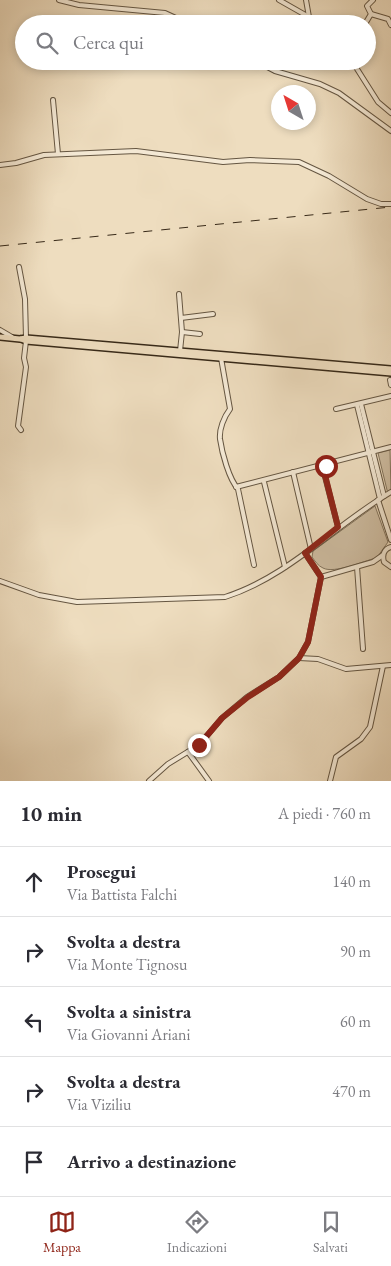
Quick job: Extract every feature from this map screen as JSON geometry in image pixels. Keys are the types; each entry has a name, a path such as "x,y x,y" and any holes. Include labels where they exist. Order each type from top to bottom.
{"main road":[{"path":"0,337 221,358 391,371"},
{"path":"24,339 180,351 391,371"}],"street":[{"path":"59,0 79,5 165,13 169,15"},
{"path":"279,0 305,15"},
{"path":"306,0 309,15"},
{"path":"373,0 367,6 371,14 374,15"},
{"path":"376,15 388,19 391,25"},
{"path":"272,70 320,84 338,92 391,131"},
{"path":"358,70 378,102 391,114"},
{"path":"53,100 58,154"},
{"path":"0,165 16,163 34,156 136,151 223,162 250,160 299,162 328,176 367,199 381,204 391,204"},
{"path":"19,267 25,299 24,358 26,367 18,426 21,430"},
{"path":"179,294 182,318 180,351"},
{"path":"182,318 213,314"},
{"path":"0,330 14,338"},
{"path":"182,332 200,334"},
{"path":"221,358 230,409 224,416 219,438 232,482 237,488 254,565"},
{"path":"390,380 391,385"},
{"path":"336,410 391,396"},
{"path":"321,577 373,562 383,556 390,547 390,539 359,404"},
{"path":"237,488 391,448"},
{"path":"322,466 338,527"},
{"path":"237,488 293,473"},
{"path":"293,473 310,549"},
{"path":"264,482 285,567"},
{"path":"0,581 39,595 77,602 225,597 245,591 285,567 338,527 391,492"},
{"path":"149,781 168,764 199,745 222,718 248,697 279,677 299,658 308,642 321,577 305,553"},
{"path":"383,556 384,562"},
{"path":"373,562 384,562 391,567"},
{"path":"357,567 362,649"},
{"path":"299,658 318,659 346,670 391,666"},
{"path":"330,781 336,757 362,738 370,727 382,666"},
{"path":"188,752 209,781"}],"shaded area":[{"path":"390,450 391,492 388,494 378,453"},
{"path":"375,506 388,542 376,558 334,569 323,568 318,565 312,557 313,551"}],"railway":[{"path":"0,246 391,207"}],"route":[{"path":"199,745 222,718 248,697 279,677 299,658 308,642 321,577 305,553 338,527 323,467 326,466"}]}
